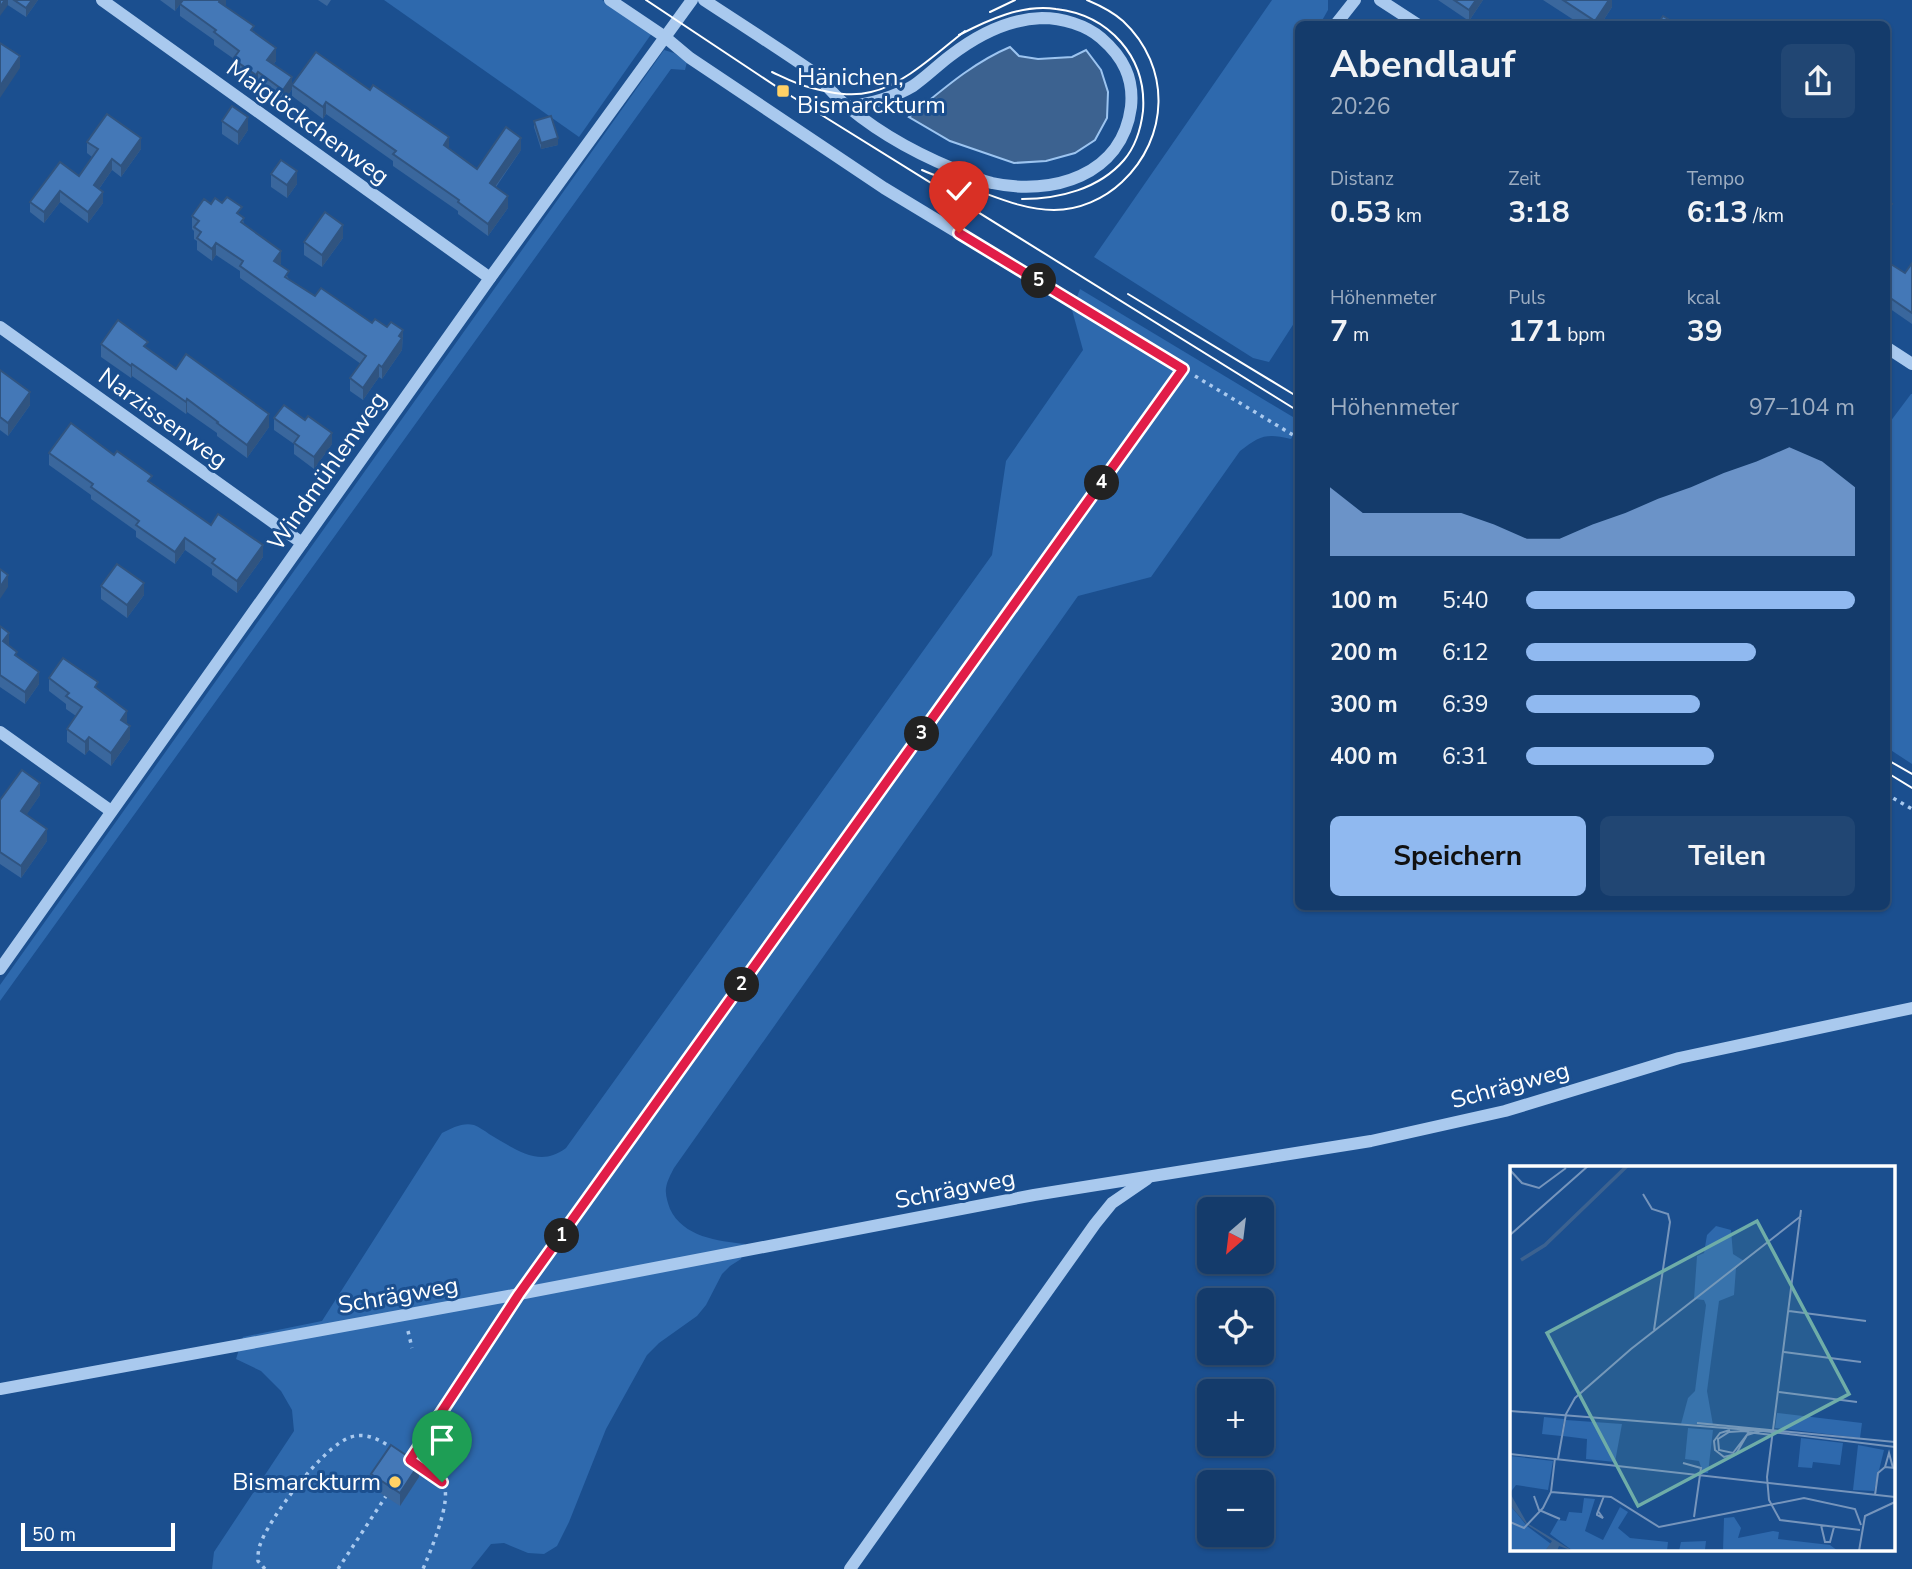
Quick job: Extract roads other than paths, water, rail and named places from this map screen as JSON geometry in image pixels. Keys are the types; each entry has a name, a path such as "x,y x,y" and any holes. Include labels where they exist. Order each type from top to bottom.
{"street":[{"name":"Maiglöckchenweg","path":"102,0 490,278"},
{"path":"610,0 665,37 690,58 884,188 1183,369"},
{"name":"Windmühlenweg","path":"0,969 490,278 692,0"},
{"path":"704,0 812,72 848,107 884,132 943,166 992,183 1031,187 1067,182 1095,169 1116,150 1128,125 1132,95 1128,71 1112,48 1093,32 1071,22 1043,18 1013,23 983,34 913,85 886,99 848,107"},
{"path":"1338,21 1355,0"},
{"path":"1380,0 1412,21"},
{"name":"Narzissenweg","path":"0,327 302,543"},
{"path":"1890,350 1912,364"},
{"path":"0,732 111,811"},
{"name":"Schrägweg","path":"0,1389 519,1294 1034,1195 1371,1141 1505,1111 1679,1058 1912,1007"},
{"path":"850,1569 1095,1224 1112,1203 1150,1177"}],"tram line":[{"path":"646,0 783,91 1295,409"},
{"path":"990,12 1015,0"},
{"path":"922,170 1030,208 1054,210 1082,206 1122,182 1138,164 1149,145 1156,124 1157,81 1150,59 1139,39 1123,21 1087,0"},
{"path":"959,35 1018,11 1043,8 1075,13 1093,20 1121,42 1139,73 1143,91 1142,117 1134,143 1124,160 1103,178 1078,190 1050,197 1022,199"},
{"path":"772,72 802,85 826,91 849,94 871,92 908,75 965,31"},
{"path":"1128,294 1295,395"},
{"path":"1890,761 1912,774"},
{"path":"1890,774 1912,788"}],"place":[{"name":"Hänichen, Bismarckturm","path":"783,91"},
{"name":"Bismarckturm","path":"395,1482"}]}
